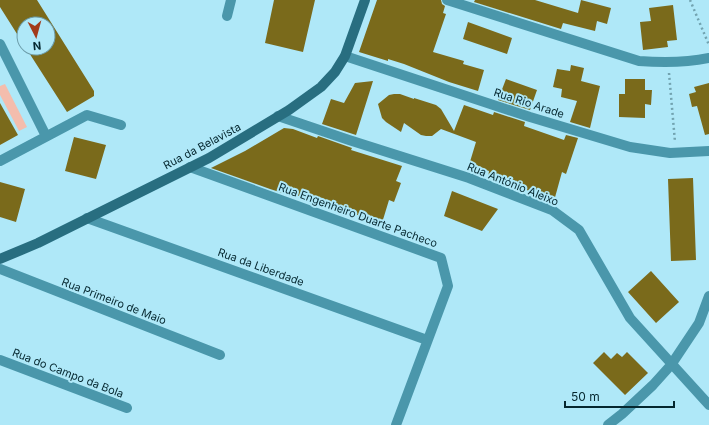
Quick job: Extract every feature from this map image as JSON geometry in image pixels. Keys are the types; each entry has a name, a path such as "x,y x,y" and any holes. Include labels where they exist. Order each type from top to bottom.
{"street":[{"path":"227,16 230,0"},
{"name":"Rua da Belavista","path":"0,259 38,242 209,158 278,116 321,87 335,72 345,56 365,0"},
{"path":"447,0 639,61 668,63 709,58"},
{"path":"0,44 46,136"},
{"name":"Rua Rio Arade","path":"345,56 630,147 670,153 709,150"},
{"path":"0,161 88,115 122,125"},
{"name":"Rua António Aleixo","path":"278,116 469,178 552,210 578,230 630,318 671,365 709,405"},
{"name":"Rua Engenheiro Duarte Pacheco","path":"190,167 441,258 448,286 396,425"},
{"name":"Rua da Liberdade","path":"87,218 427,340"},
{"name":"Rua Primeiro de Maio","path":"0,269 220,355"},
{"path":"608,425 653,385 671,365 699,323 709,296"},
{"name":"Rua do Campo da Bola","path":"0,360 127,408"}],"path":[{"path":"690,0 709,45"},
{"path":"668,63 676,153"}],"shaded area":[{"path":"5,84 27,127 19,131 0,95 0,86"}],"building":[{"path":"0,0 37,0 47,16 16,16 16,32 0,7"},
{"path":"274,0 315,0 303,52 265,43"},
{"path":"377,0 441,0 442,4 445,6 443,13 446,14 433,52 464,61 463,64 484,70 478,91 449,82 404,64 388,59 388,61 359,52"},
{"path":"475,0 535,0 578,13 581,0 611,8 607,24 597,21 595,31 563,23 561,29 474,2"},
{"path":"673,5 677,40 667,41 668,47 643,50 640,22 651,21 649,8"},
{"path":"468,22 512,38 507,54 463,39"},
{"path":"56,30 94,91 94,96 67,112 31,56 56,56"},
{"path":"571,65 584,68 581,81 600,86 590,128 570,122 577,101 561,97 562,89 553,87 557,69 570,71"},
{"path":"506,79 537,90 530,110 498,100"},
{"path":"625,79 645,79 645,90 652,90 651,105 645,104 645,118 619,117 619,94 625,94"},
{"path":"373,81 356,135 322,124 331,99 344,103 355,83"},
{"path":"709,83 709,134 705,135 697,106 692,107 689,94 696,92 694,87"},
{"path":"400,94 436,105 441,109 454,131 464,105 493,115 494,112 525,122 524,126 564,140 566,135 578,138 566,174 562,172 554,201 535,196 536,193 488,178 489,171 469,165 476,142 441,129 432,136 421,135 404,123 401,132 386,122 382,118 378,104 389,95"},
{"path":"0,103 18,135 0,145"},
{"path":"284,128 293,129 317,138 318,136 352,148 351,150 402,166 396,181 401,183 394,202 389,200 382,223 293,194 292,196 270,189 211,168 245,151"},
{"path":"74,137 106,145 96,179 65,171"},
{"path":"693,178 696,260 671,261 668,179"},
{"path":"0,182 25,189 16,222 0,217"},
{"path":"452,191 498,209 482,231 444,216"},
{"path":"651,271 679,302 656,323 628,292"},
{"path":"604,352 611,359 617,353 622,357 627,352 648,373 625,395 593,363"}]}
